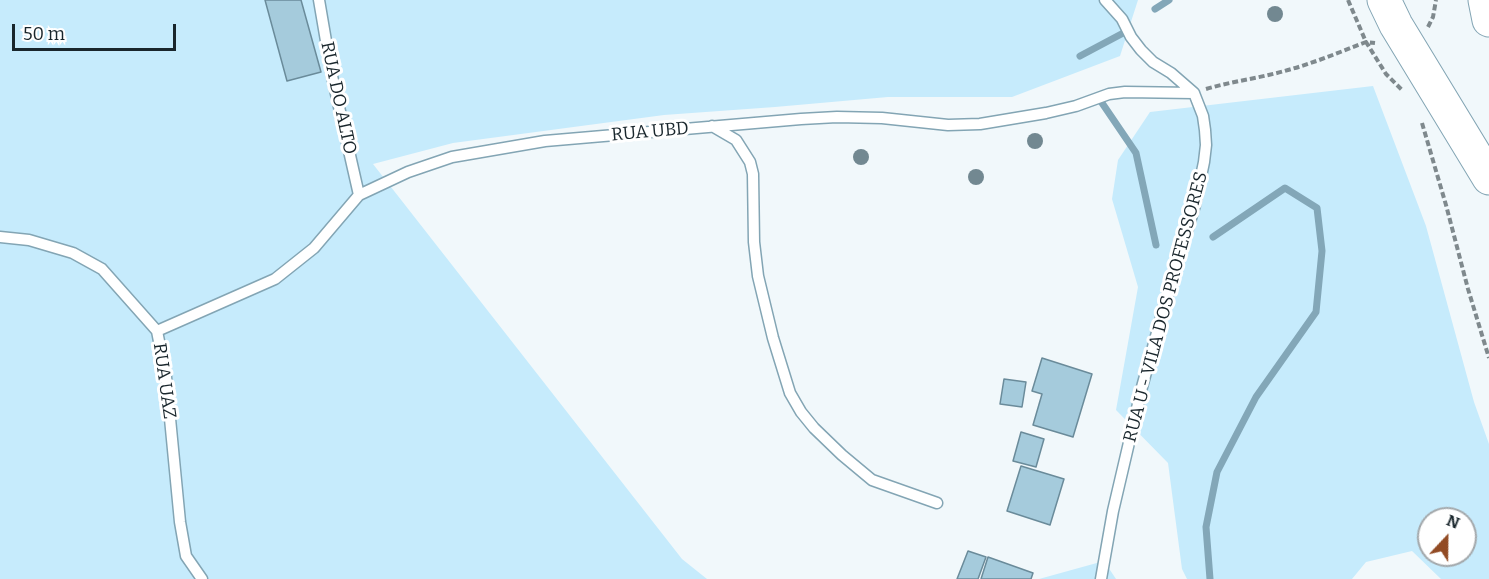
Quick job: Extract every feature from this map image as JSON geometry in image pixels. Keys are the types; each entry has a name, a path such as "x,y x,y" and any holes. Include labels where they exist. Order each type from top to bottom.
{"highway":[{"path":"1384,0 1396,25 1489,178"},
{"path":"1485,0 1489,20"}],"lane":[{"name":"RUA DO ALTO","path":"319,0 332,75 359,195"},
{"name":"RUA U - VILA DOS PROFESSORES","path":"1101,579 1113,511 1142,387 1195,205 1206,145 1203,116 1194,93 1141,50 1122,19 1105,0"},
{"name":"RUA UBD","path":"157,330 274,279 314,248 359,195 408,172 452,157 545,141 837,117 882,118 948,125 980,124 1046,113 1076,106 1109,94 1125,92 1194,93"},
{"path":"712,126 736,140 750,162 753,174 754,242 758,276 773,338 790,393 814,428 872,480 937,503"},
{"name":"RUA UAZ","path":"0,237 29,240 73,253 102,269 157,330 166,377 180,522 186,556 202,579"}],"path":[{"path":"1348,0 1366,42 1386,74 1408,96"},
{"path":"1194,93 1314,62 1366,42"},
{"path":"1420,115 1489,358"},
{"path":"1482,334 1489,332"}],"shaded area":[{"path":"0,0 1138,0 1120,56 1012,97 888,97 664,115 453,143 373,164 682,559 707,579 0,579"},
{"path":"1373,86 1426,226 1474,402 1489,444 1489,579 1441,579 1429,567 1477,567 1477,507 1417,507 1417,556 1412,551 1366,562 1352,579 1187,579 1182,569 1168,463 1116,410 1138,287 1112,199 1118,160 1150,112"},
{"path":"1104,561 1116,579 1039,579"}],"building":[{"path":"265,0 301,0 321,72 287,81"},
{"path":"1042,358 1092,374 1073,437 1033,425 1042,394 1032,391"},
{"path":"1004,379 1026,382 1022,407 1000,404"},
{"path":"1021,432 1044,439 1036,467 1013,461"},
{"path":"1021,466 1064,479 1050,525 1007,511"},
{"path":"968,551 986,557 978,579 957,579"},
{"path":"988,557 1033,573 1031,579 981,579"}],"waterway":[{"path":"1155,9 1169,0"},
{"path":"1080,56 1127,31"},
{"path":"1100,100 1136,153 1156,245"},
{"path":"1210,579 1206,527 1217,472 1256,397 1316,312 1322,251 1317,208 1285,188 1213,237"}]}
